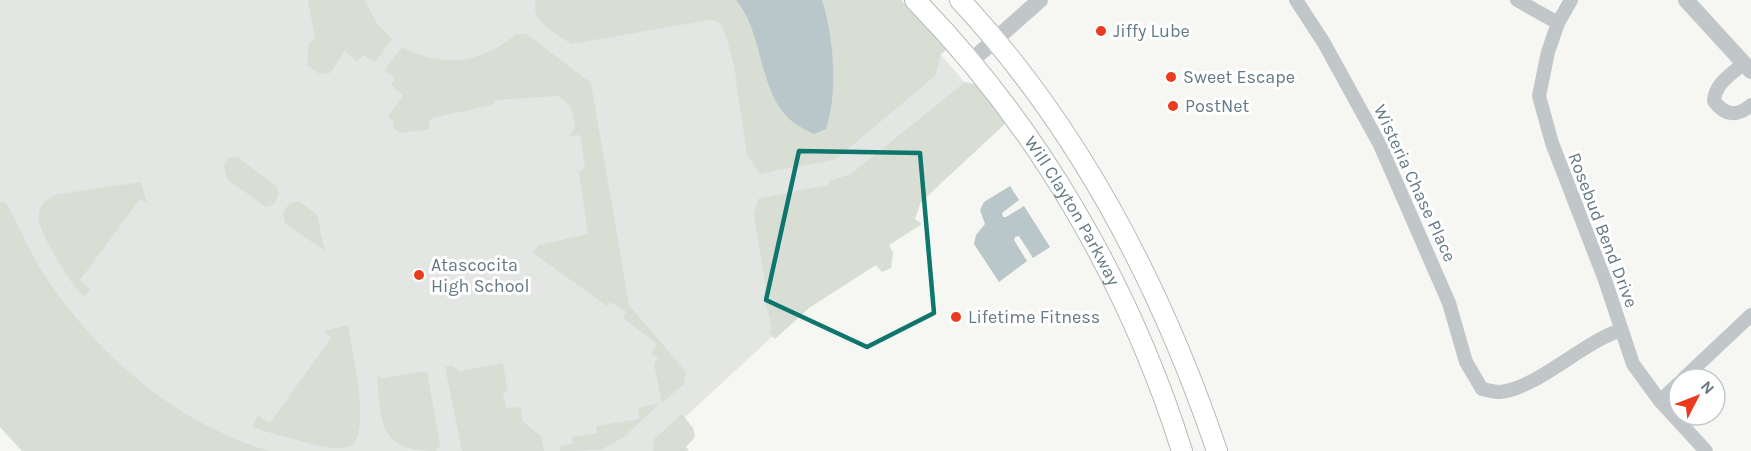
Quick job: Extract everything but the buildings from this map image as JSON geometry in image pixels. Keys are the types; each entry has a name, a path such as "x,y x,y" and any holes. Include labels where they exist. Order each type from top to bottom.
{"main road":[{"name":"Will Clayton Parkway","path":"915,0 971,61 1050,169 1083,224 1139,335 1166,399 1182,451"},
{"name":"Will Clayton Parkway","path":"960,0 996,39 1054,116 1122,228 1174,333 1217,451"}],"street":[{"path":"971,61 1040,0"},
{"name":"Wisteria Chase Place","path":"1296,0 1332,58 1380,145 1449,303 1466,362 1482,389 1501,392 1520,385 1604,336 1621,330"},
{"path":"1517,0 1558,22"},
{"name":"Rosebud Bend Drive","path":"1571,0 1558,22 1548,52 1539,96 1552,143 1605,280 1633,364 1660,400 1706,451"},
{"path":"1686,0 1747,67 1721,82 1715,91 1714,101 1721,110 1730,114 1739,114 1751,105"},
{"path":"1696,367 1751,315"},
{"path":"1660,400 1667,394"}],"highlighted area":[{"path":"799,151 920,153 934,313 867,347 766,300"}],"shaded area":[{"name":"Atascocita High School","path":"0,0 890,0 931,43 1001,125 670,431 688,451 23,451 0,425"},
{"path":"308,0 364,0 378,25 392,39 375,62 364,55 357,61 345,51 330,73 320,74 307,65 309,42 315,39"},
{"path":"536,0 901,0 947,49 941,54 936,75 836,159 760,174 747,154 733,62 726,36 719,23 709,20 571,44 551,31 540,20 536,14"},
{"path":"736,0 822,0 832,47 833,65 832,99 826,129 814,134 795,124 781,110 767,80 752,29"},
{"path":"517,34 526,34 591,83 629,305 686,372 684,384 662,403 654,364 658,358 651,354 657,344 623,318 626,312 610,302 607,306 533,253 539,245 588,234 579,172 585,167 580,135 569,136 575,128 571,106 558,96 496,100 492,105 432,118 429,122 429,129 401,133 394,129 394,122 388,117 403,95 391,85 395,78 384,70 402,47 433,58 462,60 489,51"},
{"path":"965,82 978,85 1007,122 921,202 915,219 922,224 889,245 893,253 891,268 882,272 876,265 809,308 775,339 769,333 772,329 765,300 767,296 754,215 758,199 828,185 829,181 851,174"},
{"path":"237,157 277,187 279,195 274,204 266,207 227,179 224,165 228,158"},
{"path":"141,182 146,200 151,205 140,199 80,280 90,289 85,297 79,292 51,250 41,228 39,211 47,200 59,194"},
{"path":"1010,186 1019,200 1002,213 1003,217 1024,206 1050,247 1033,258 1019,236 1015,237 1014,240 1027,261 999,282 974,244 976,235 985,224 980,210 984,202"},
{"path":"3,201 9,207 43,273 64,303 113,358 171,404 202,423 235,439 270,451 22,451 0,427 0,202"},
{"path":"299,201 317,215 325,251 285,223 283,212 290,203"},
{"path":"348,325 360,409 357,438 350,446 332,448 318,446 252,426 258,416 270,423 331,338 324,331"},
{"path":"503,363 508,391 503,392 506,408 521,409 522,421 541,436 544,451 462,451 445,367 452,366 460,371"},
{"path":"427,371 440,445 436,451 417,450 393,440 386,431 380,407 377,374 383,378"},
{"path":"660,403 624,437 601,450 560,451 559,446 573,443 572,437 597,433 596,426 639,419 638,408"},
{"path":"682,414 693,428 695,437 686,447 689,451 653,451 654,439"}],"place":[{"name":"Jiffy Lube","path":"1101,31"},
{"name":"Sweet Escape","path":"1171,77"},
{"name":"PostNet","path":"1173,106"},
{"name":"Atascocita High School","path":"419,275"},
{"name":"Lifetime Fitness","path":"956,317"}]}
